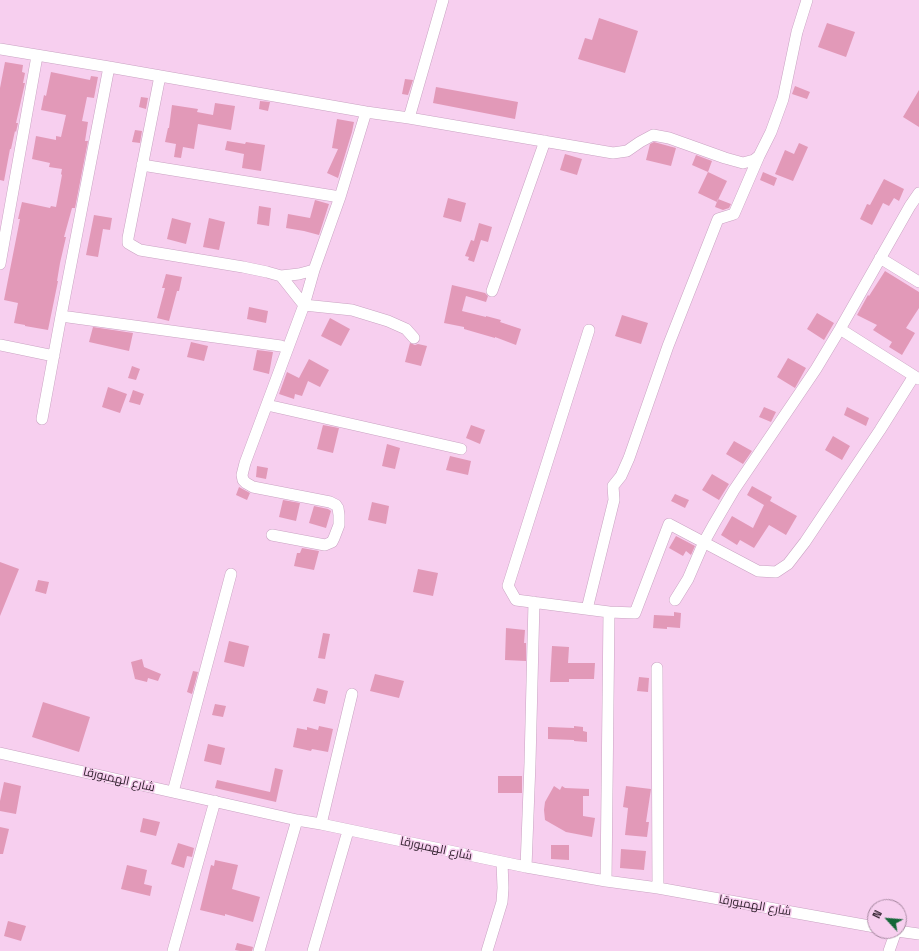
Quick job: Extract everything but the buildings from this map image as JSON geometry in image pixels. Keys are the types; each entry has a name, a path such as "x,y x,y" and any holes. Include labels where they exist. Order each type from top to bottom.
{"street":[{"path":"409,118 443,0"},
{"path":"587,609 614,500 614,486 621,476 629,458 668,346 718,219 734,214 771,132 783,99 797,32 807,0"},
{"path":"0,49 614,153 627,151 654,135 669,138 743,163 754,160 759,156"},
{"path":"0,264 37,56"},
{"path":"42,419 109,67"},
{"path":"160,76 128,243 140,250 251,269 281,276 300,274 314,270"},
{"path":"272,535 325,545 332,542 339,525 338,508 336,505 330,502 253,487 243,480 242,475 245,463 304,305 314,270 340,197 366,112"},
{"path":"492,291 545,141"},
{"path":"142,166 340,197"},
{"path":"675,600 688,579 704,542 734,490 816,369 910,206 919,193"},
{"path":"880,258 919,282"},
{"path":"281,276 304,305 352,310 367,314 388,321 406,330 414,338"},
{"path":"61,316 281,346"},
{"path":"590,330 508,586 516,600 609,612 635,613 669,524 758,571 776,572 788,564 805,542 917,377 840,329"},
{"path":"0,345 54,356"},
{"path":"267,405 461,449"},
{"path":"174,792 231,574"},
{"path":"526,867 534,602"},
{"path":"606,881 609,612"},
{"path":"657,668 658,888"},
{"path":"320,824 352,694"},
{"name":"شارع الهمبورقا","path":"0,753 297,820 526,867 606,881 658,888 867,926"},
{"path":"173,951 215,801"},
{"path":"259,951 297,820"},
{"path":"313,951 348,831"},
{"path":"487,951 502,902 502,862"},
{"path":"907,932 919,934"},
{"path":"889,951 893,939"}]}
